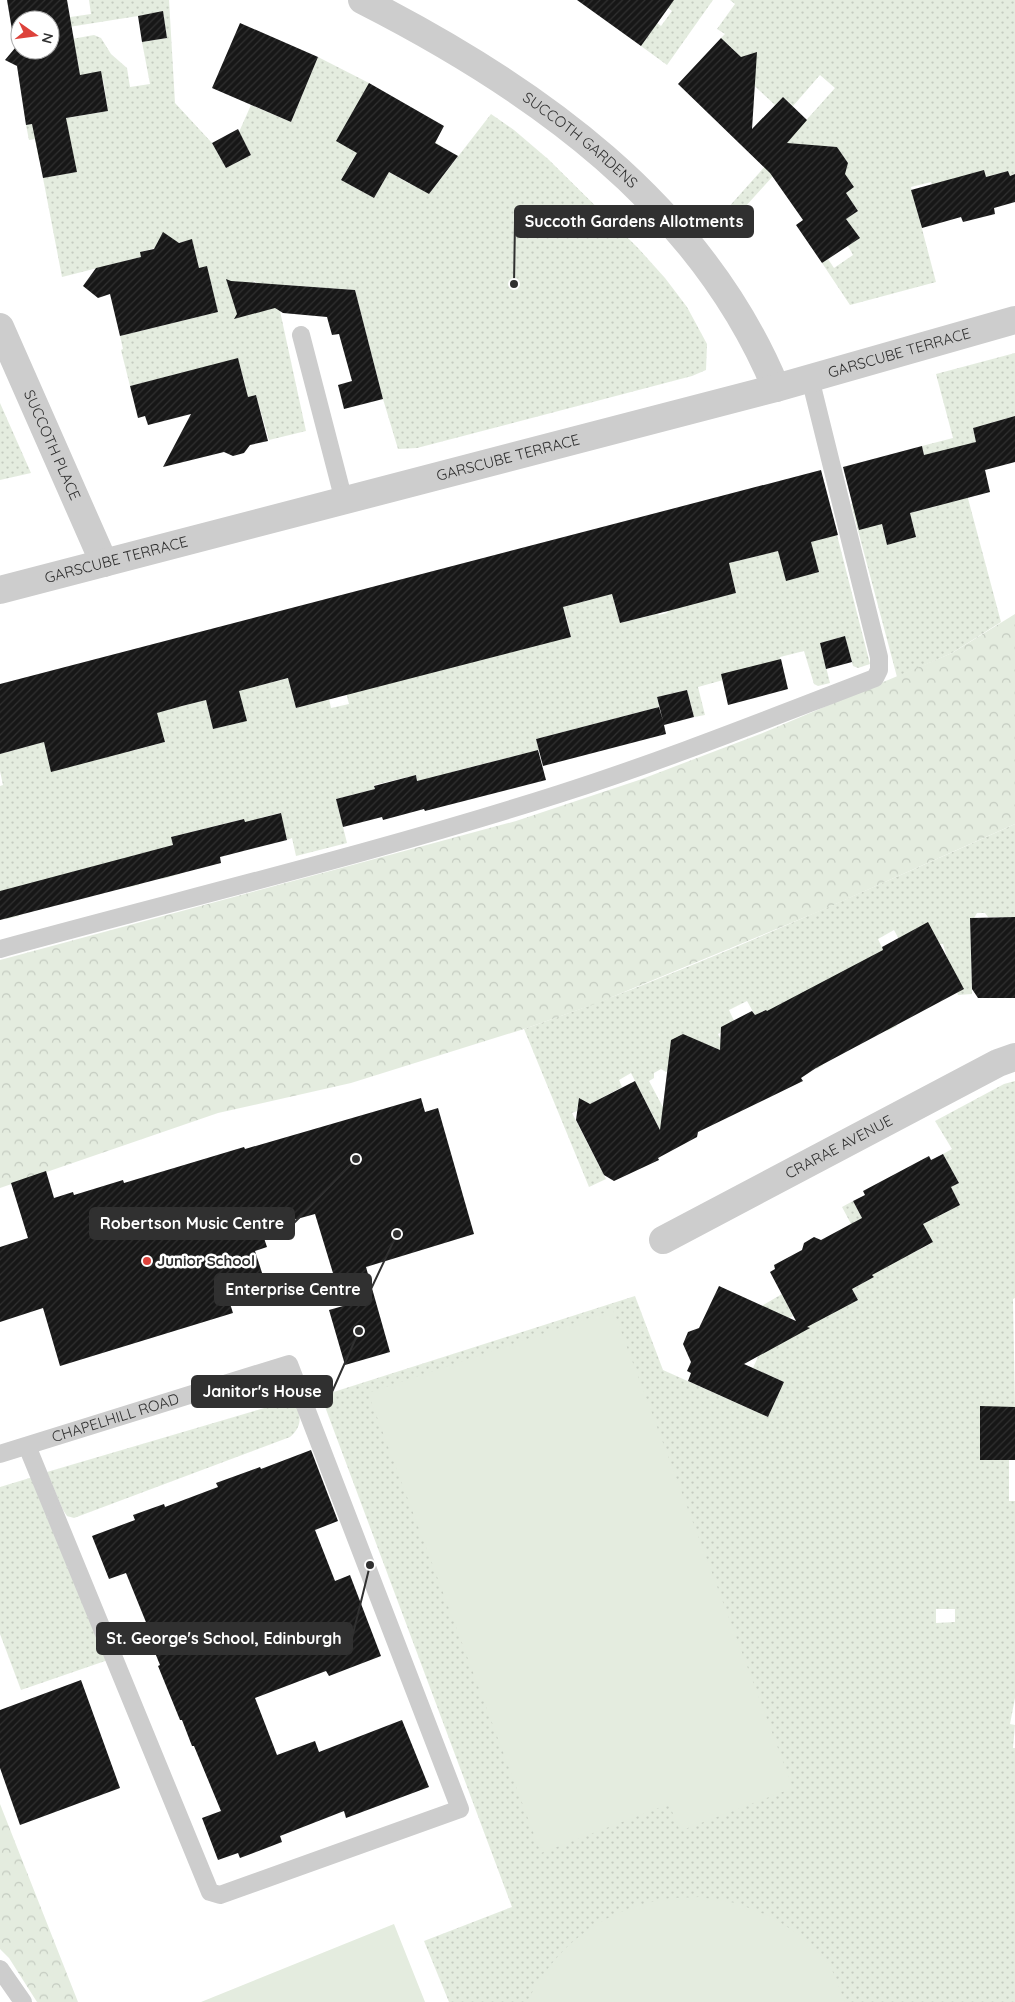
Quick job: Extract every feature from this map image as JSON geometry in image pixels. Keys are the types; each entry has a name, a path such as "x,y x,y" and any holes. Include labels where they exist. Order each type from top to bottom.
{"street":[{"name":"SUCCOTH GARDENS","path":"362,0 455,51 525,97 626,175 691,244 732,303 765,362 776,388"},
{"name":"GARSCUBE TERRACE","path":"0,590 776,388 1015,320"},
{"name":"SUCCOTH PLACE","path":"0,327 104,563"},
{"name":"CRARAE AVENUE","path":"663,1240 998,1063 1015,1057"}],"lane":[{"path":"301,336 344,500"},
{"path":"0,949 403,841 561,794 726,735 875,678 879,670 879,657 810,378"},
{"name":"CHAPELHILL ROAD","path":"0,1454 289,1364 460,1809 220,1895 213,1894 208,1890 26,1446"},
{"path":"0,1969 23,2002"}],"green space":[{"path":"89,0 169,0 175,103 212,143 226,168 251,155 239,132 251,105 291,122 318,57 369,83 358,153 341,180 374,198 386,177 387,171 410,184 435,142 441,146 417,187 429,194 491,114 514,130 548,159 638,248 665,278 687,307 707,344 706,370 692,376 417,448 398,449 355,290 285,285 276,309 280,311 306,431 269,440 256,395 240,399 246,388 239,362 201,368 130,386 121,350 123,349 120,336 218,312 207,267 199,268 192,240 177,243 158,241 155,248 141,252 141,257 62,277 43,178 76,172 73,153 39,160 35,139 29,140 26,125 108,111 103,79 81,83 77,56 60,52 60,41 94,35 101,38 111,54 127,68 130,87 150,84 142,42 167,38 163,12 60,28 60,19 91,14","holes":["255,281 268,310 241,288"]},
{"path":"658,0 713,0 667,65 641,46 657,23 661,26 672,11"},
{"path":"730,0 1015,0 1015,174 1010,176 1008,171 934,191 931,182 911,187 936,282 850,305 822,263 828,259 834,268 853,255 848,246 859,238 846,219 858,211 846,193 854,187 844,173 848,163 837,147 828,146 776,181 773,176 735,218 726,210 835,88 820,75 793,106 783,97 775,105 746,78 756,65 756,59 743,57 727,60 735,51 721,38 725,34 717,29 735,4"},
{"path":"1015,353 1015,416 973,428 976,442 962,476 1001,622 952,653 897,677 851,504 875,498 887,545 916,537 910,513 938,506 922,446 953,438 936,374"},
{"path":"0,403 31,473 0,480"},
{"path":"837,535 870,664 858,668 853,666 845,636 820,643 830,683 818,686 814,684 804,651 780,657 781,664 698,687 705,715 694,717 687,690 657,697 659,707 536,739 539,750 459,770 418,783 416,775 374,785 375,789 336,799 347,843 296,856 292,838 287,840 280,813 260,818 251,849 243,819 171,837 180,874 162,879 156,850 132,856 139,885 129,887 123,863 12,888 19,916 6,919 0,894 0,786 3,785 0,771 0,754 47,741 132,751 165,742 155,713 209,699 208,708 213,729 246,721 236,691 290,678 290,686 296,708 329,699 331,708 349,704 339,665 571,636 566,616 560,608 615,593 614,602 620,623 653,615 652,610 659,615 667,613 671,605 703,601 736,593 731,571 726,564 781,550 780,558 786,580 802,576 810,542"},
{"path":"1015,614 1015,824 820,911 595,1004 524,1029 351,1083 218,1113 0,1188 0,960 516,821 642,779 765,732 952,653"},
{"path":"1015,824 1015,917 988,917 985,913 977,913 974,918 970,918 972,994 958,995 943,944 902,945 894,930 878,939 885,954 864,965 897,1026 887,1031 864,988 791,1004 823,1065 816,1069 802,1043 787,1051 766,1010 755,1015 747,1001 729,1010 736,1025 718,1034 752,1102 681,1064 666,1072 661,1069 654,1073 654,1078 649,1081 681,1141 669,1147 631,1073 619,1080 622,1087 590,1104 585,1102 578,1105 577,1111 572,1113 606,1179 589,1187 524,1029 710,958"},
{"path":"1015,1081 1015,1298 1013,1299 1015,1407 981,1407 980,1460 1009,1460 1009,1501 1015,1501 1015,1698 1010,1724 1015,1725 1013,1748 1015,1748 1015,2002 449,2002 424,1941 512,1907 321,1396 635,1296 663,1370 768,1417 784,1382 753,1368 771,1328 760,1307 782,1294 793,1316 783,1321 806,1325 858,1300 852,1289 874,1277 860,1252 865,1250 842,1207 853,1201 868,1229 909,1255 932,1243 923,1224 960,1205 951,1187 959,1183 943,1154 952,1149 935,1121 1004,1084","holes":["936,1609 955,1609 955,1622 936,1623"]},
{"path":"613,1310 793,1788 680,1831 669,1804 541,1853 368,1393"},
{"path":"295,1399 300,1420 290,1437 74,1518 67,1516 63,1510 47,1472"},
{"path":"33,1477 108,1660 21,1690 0,1634 0,1487"},
{"path":"0,1804 78,2002 37,2002 9,1958 0,1949"},
{"path":"699,1897 736,1903 772,1917 804,1938 830,1965 845,2002 527,2002 551,1964 581,1935 598,1923 638,1906 660,1900"},
{"path":"394,1924 425,2002 201,2002"}],"building":[{"path":"7,0 67,0 80,75 101,71 108,111 66,118 77,172 43,178 32,124 26,125 17,66 5,60 10,54 10,60 60,60 60,10 10,10 10,18"},
{"path":"577,0 674,0 641,46"},
{"path":"163,11 167,38 142,42 138,16"},
{"path":"240,23 318,57 291,122 212,88"},
{"path":"721,38 741,57 757,52 752,129 783,97 807,120 787,143 837,147 848,163 845,174 854,187 846,193 858,211 846,219 860,238 822,263 796,225 803,220 770,173 678,84"},
{"path":"369,83 444,126 435,143 458,156 429,194 389,172 374,198 341,180 357,153 336,141"},
{"path":"238,129 251,155 226,168 212,143"},
{"path":"984,170 986,177 1008,171 1010,176 1015,174 1015,202 994,208 995,214 963,222 961,217 922,228 911,190"},
{"path":"163,232 179,243 192,239 199,268 207,266 218,312 120,336 110,294 98,298 83,286 96,268 141,257 140,252 154,249"},
{"path":"226,279 231,281 355,290 383,399 344,409 338,385 352,381 339,334 332,335 327,317 283,313 275,308 234,319 237,314"},
{"path":"238,358 248,397 256,395 268,441 250,445 244,453 233,456 224,452 163,467 191,414 148,425 145,416 138,418 130,386"},
{"path":"1015,416 1015,462 985,470 990,492 910,513 916,537 887,545 882,524 859,530 843,467 922,446 924,455 976,442 973,428"},
{"path":"821,470 838,535 811,542 819,572 786,581 778,551 729,563 736,593 668,611 620,623 612,594 563,607 571,637 296,708 288,678 239,691 247,721 213,729 206,700 182,706 157,713 165,742 51,772 44,742 0,754 0,684"},
{"path":"845,636 852,662 826,669 820,643"},
{"path":"781,659 788,689 728,705 721,674"},
{"path":"687,690 694,717 664,725 666,734 543,766 536,739 659,707 663,721 657,697"},
{"path":"538,750 546,780 425,811 424,809 383,820 382,817 343,827 336,799 375,789 374,786 416,775 417,781"},
{"path":"281,813 287,840 220,857 221,863 0,920 0,891 173,845 171,837 244,819 245,822"},
{"path":"1015,917 1015,998 978,998 972,989 970,918"},
{"path":"928,922 964,989 816,1068 801,1078 803,1081 698,1132 697,1137 658,1158 659,1160 614,1181 604,1175 576,1120 579,1098 590,1104 635,1081 660,1130 671,1040 683,1034 720,1050 721,1027 752,1011 755,1015 767,1011 883,950 882,947"},
{"path":"421,1098 425,1112 438,1108 474,1234 366,1267 390,1352 345,1365 329,1310 343,1306 315,1214 261,1229 267,1247 255,1251 264,1279 226,1291 233,1313 60,1366 43,1308 0,1322 0,1247 28,1238 11,1183 46,1171 54,1198 73,1192 74,1195 123,1180 124,1183 244,1147 245,1149"},
{"path":"943,1154 959,1183 951,1187 960,1205 923,1224 933,1242 872,1275 874,1277 852,1289 858,1300 744,1364 784,1382 768,1417 688,1381 691,1373 687,1371 691,1362 683,1344 688,1332 699,1328 719,1286 796,1321 770,1272 775,1269 774,1265 802,1250 804,1243 814,1237 821,1240 862,1218 853,1201 865,1195 863,1191 929,1156 931,1160"},
{"path":"980,1406 1015,1407 1015,1460 980,1460"},
{"path":"311,1450 338,1521 315,1530 335,1581 350,1575 381,1656 329,1676 326,1671 255,1698 277,1755 315,1741 319,1752 402,1720 429,1787 346,1818 344,1811 280,1836 282,1842 240,1858 238,1853 218,1860 202,1818 221,1811 158,1666 160,1665 149,1638 152,1637 126,1573 109,1579 92,1536 135,1520 133,1515 164,1504 165,1507 218,1487 216,1483 260,1467 261,1469"},
{"path":"81,1680 120,1788 20,1825 0,1768 0,1710"}],"place":[{"name":"Succoth Gardens Allotments","path":"514,284"},
{"name":"Robertson Music Centre","path":"356,1159"},
{"name":"Enterprise Centre","path":"397,1234"},
{"name":"Junior School","path":"147,1261"},
{"name":"Janitor's House","path":"359,1331"},
{"name":"St. George's School, Edinburgh","path":"370,1565"}]}
